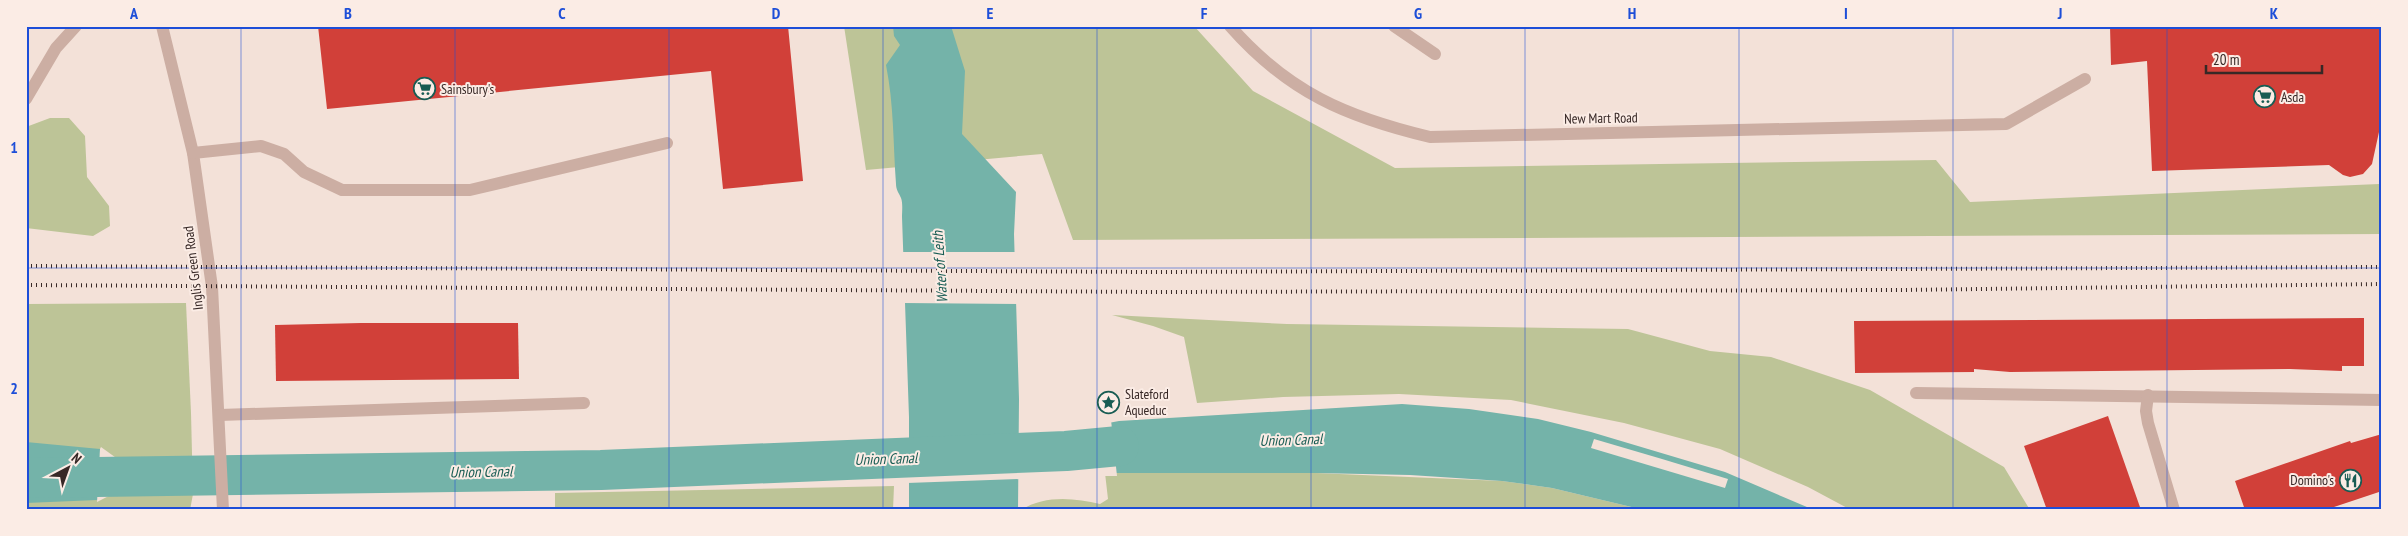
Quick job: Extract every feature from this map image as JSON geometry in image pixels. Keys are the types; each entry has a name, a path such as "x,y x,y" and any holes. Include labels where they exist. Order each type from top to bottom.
{"street":[{"path":"26,99 56,48 76,26"},
{"name":"Inglis Green Road","path":"162,26 193,153 212,287 220,415 223,510"},
{"name":"New Mart Road","path":"1230,26 1249,48 1274,70 1313,95 1351,115 1430,137 2006,124 2085,79"},
{"path":"1394,26 1435,54"},
{"path":"193,153 261,146 284,154 304,172 342,190 470,190 667,143"},
{"path":"1916,393 2382,400"},
{"path":"2148,395 2146,411 2148,423 2174,510"},
{"path":"220,415 584,403"}],"green space":[{"path":"844,26 1194,26 1253,91 1395,168 1936,160 1970,202 2379,184 2379,139 2382,139 2382,234 1073,240 1042,154 866,170"},
{"path":"50,118 69,118 85,136 87,177 109,206 110,226 93,236 26,228 26,127"},
{"path":"186,303 193,494 190,510 26,510 26,304"},
{"path":"1112,315 1287,324 1628,329 1710,351 1771,357 1870,390 2004,467 2030,510 1851,510 1808,487 1720,449 1624,423 1511,400 1399,394 1283,397 1197,403 1184,337"},
{"path":"1105,473 1316,473 1502,481 1552,488 1644,510 1021,510 1040,502 1060,499 1100,504 1108,499"},
{"path":"894,486 893,510 555,510 555,493"}],"water":[{"name":"Water of Leith","path":"893,26 951,26 965,71 962,134 1016,192 1014,234 1019,399 1018,510 909,510 909,417 902,205 896,186 892,109 886,65 900,45 894,36"},
{"path":"1402,404 1469,409 1538,419 1591,432 1725,472 1814,510 1644,510 1552,488 1502,481 1410,475 1105,473 1103,424 1119,421"},
{"path":"26,442 100,449 142,477 97,500 26,503"}],"pier":[{"path":"901,252 1017,252 1019,304 903,303"},
{"path":"1111,420 1117,476 1104,476 1063,452 1084,430"},
{"path":"1021,437 1021,479 907,483 907,440"},
{"path":"1594,439 1728,479 1725,488 1591,448"},
{"path":"101,447 144,478 97,502 100,449"}],"building":[{"name":"Sainsbury's","path":"318,26 788,26 803,181 723,189 711,71 327,109"},
{"name":"Asda","path":"2110,26 2382,26 2382,132 2379,132 2372,164 2363,174 2350,177 2343,175 2329,165 2152,171 2147,61 2111,65"},
{"path":"2364,318 2364,366 2342,366 2342,371 2290,369 2010,372 1974,369 1974,372 1855,373 1854,321"},
{"path":"518,323 519,379 276,381 275,325"},
{"path":"2108,416 2141,510 2047,510 2024,446"},
{"path":"2382,434 2382,491 2325,510 2245,510 2235,481 2350,441 2351,443"}],"waterway":[{"name":"Union Canal","path":"26,478 601,470 1066,451 1119,446"}],"railway":[{"path":"26,266 1154,272 2382,267"},
{"path":"26,285 1154,292 1901,290 2382,284"}],"place":[{"name":"Sainsbury's","path":"425,89"},
{"name":"Asda","path":"2265,97"},
{"name":"Slateford Aqueduc","path":"1109,402"},
{"name":"Domino's","path":"2350,480"}]}
